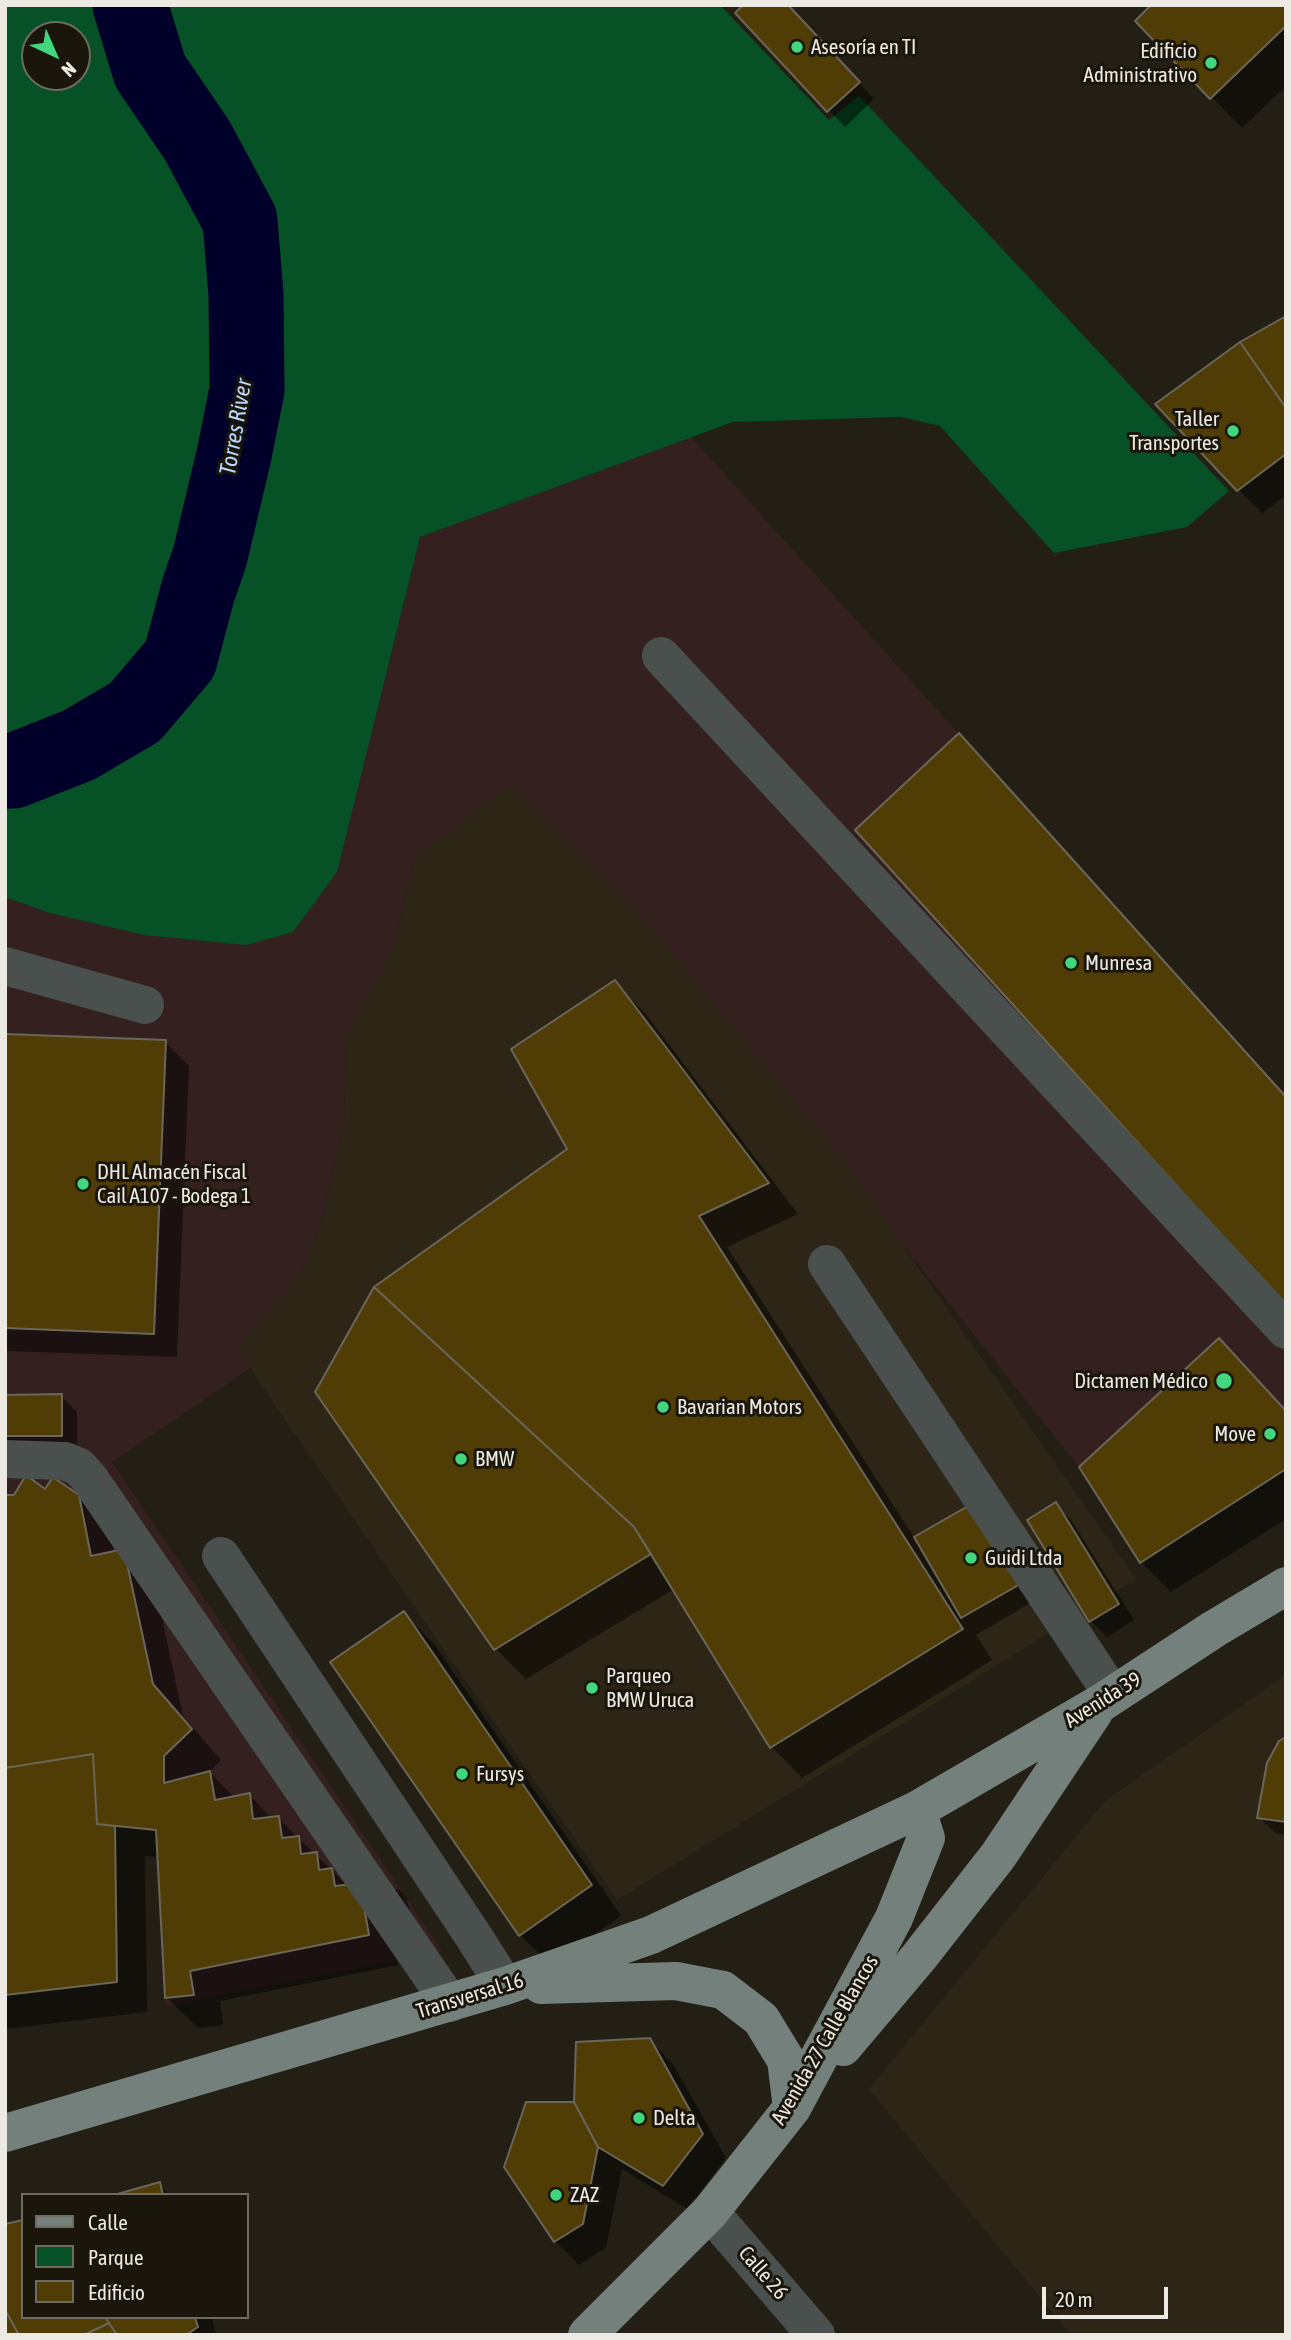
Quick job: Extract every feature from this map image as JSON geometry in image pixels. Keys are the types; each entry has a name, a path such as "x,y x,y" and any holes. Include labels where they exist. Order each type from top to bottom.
{"main road":[{"name":"Avenida 39","path":"917,1810 1106,1698 1286,1586"},
{"path":"792,2108 919,1956 998,1856 1106,1698"},
{"name":"Transversal 16","path":"5,2133 450,2003 651,1935 917,1810"},
{"name":"Avenida 27 Calle Blancos","path":"587,2335 710,2212 792,2108 894,1918 926,1838 917,1810"},
{"path":"505,1986 676,1981 723,1990 761,2019 786,2060 792,2108"}],"street":[{"path":"661,656 1286,1330"},
{"path":"5,965 145,1005"},
{"path":"827,1264 1106,1698"},
{"path":"5,1459 65,1461 79,1467 89,1478 450,2003"},
{"path":"221,1556 505,1986"},
{"name":"Calle 26","path":"710,2212 816,2335"}],"shaded area":[{"path":"691,437 1286,1097 1286,1469 1140,1563 1079,1467 629,901 414,859 393,949 346,1038 344,1122 322,1218 302,1272 238,1347 252,1367 112,1462 442,1951 166,2006 156,1831 97,1824 5,1768 5,793 388,666 420,537"},
{"path":"511,785 629,901 839,1154 1136,1579 617,1900 261,1385 238,1347 302,1272 322,1218 344,1122 346,1038 393,949 414,859"},
{"path":"1286,1675 1286,2335 1071,2335 869,2089 1106,1800"}],"green space":[{"path":"5,5 720,5 829,120 859,96 1229,491 1187,527 1054,553 940,426 901,417 733,422 420,537 337,872 293,932 246,945 144,935 50,913 5,897"}],"building":[{"name":"Asesoría en TI","path":"743,5 788,5 860,82 827,112 735,13"},
{"name":"Edificio Administrativo","path":"1151,5 1286,5 1286,26 1210,99 1135,21"},
{"path":"1286,316 1286,408 1240,342"},
{"name":"Taller Transportes","path":"1240,342 1286,408 1286,454 1237,491 1155,404"},
{"name":"Munresa","path":"959,733 1286,1097 1286,1307 855,830"},
{"name":"Bavarian Motors","path":"615,980 769,1183 699,1216 963,1629 770,1748 634,1527 374,1287 567,1149 511,1049"},
{"name":"DHL Almacén Fiscal Cail A107 - Bodega 1","path":"5,1034 166,1040 154,1334 5,1328"},
{"name":"BMW","path":"374,1287 634,1527 651,1554 494,1650 315,1392"},
{"path":"1219,1338 1286,1411 1286,1469 1140,1563 1079,1467"},
{"path":"62,1394 62,1436 5,1436 5,1395"},
{"path":"26,1475 45,1489 53,1477 79,1495 91,1556 124,1549 153,1684 192,1729 164,1756 164,1783 210,1771 215,1800 250,1793 253,1819 279,1816 282,1838 299,1836 301,1854 317,1852 319,1870 332,1868 335,1886 360,1883 369,1935 190,1971 194,1995 165,1998 156,1830 97,1824 93,1754 5,1768 5,1495 14,1495"},
{"name":"Guidi Ltda","path":"982,1498 1029,1579 961,1618 914,1537"},
{"path":"1056,1502 1119,1604 1089,1622 1027,1520"},
{"name":"Fursys","path":"404,1611 592,1885 519,1936 330,1662"},
{"path":"1286,1737 1286,1822 1257,1818 1267,1763 1279,1741"},
{"path":"93,1754 97,1824 115,1826 117,1982 5,1995 5,1768"},
{"name":"Delta","path":"650,2038 703,2134 663,2186 598,2147 574,2102 576,2042"},
{"name":"ZAZ","path":"526,2102 574,2102 598,2147 583,2224 554,2242 504,2167"},
{"path":"160,2182 163,2193 121,2193"},
{"path":"21,2220 21,2319 106,2319 109,2323 84,2335 19,2335 5,2310 5,2224"},
{"path":"5,2310 19,2335 5,2335"},
{"path":"106,2319 196,2319 198,2327 186,2335 117,2335"},
{"path":"109,2323 117,2335 84,2335"}],"waterway":[{"name":"Torres River","path":"5,771 13,771 79,745 135,712 180,659 210,556 247,390 246,295 240,220 197,140 150,71 130,5"}],"place":[{"name":"Asesoría en TI","path":"797,47"},
{"name":"Edificio Administrativo","path":"1211,63"},
{"name":"Taller Transportes","path":"1233,431"},
{"name":"Munresa","path":"1071,963"},
{"name":"DHL Almacén Fiscal Cail A107 - Bodega 1","path":"83,1184"},
{"name":"Dictamen Médico","path":"1224,1381"},
{"name":"Bavarian Motors","path":"663,1407"},
{"name":"Move","path":"1270,1434"},
{"name":"BMW","path":"461,1459"},
{"name":"Guidi Ltda","path":"971,1558"},
{"name":"Parqueo BMW Uruca","path":"592,1688"},
{"name":"Fursys","path":"462,1774"},
{"name":"Delta","path":"639,2118"},
{"name":"ZAZ","path":"556,2195"}]}
